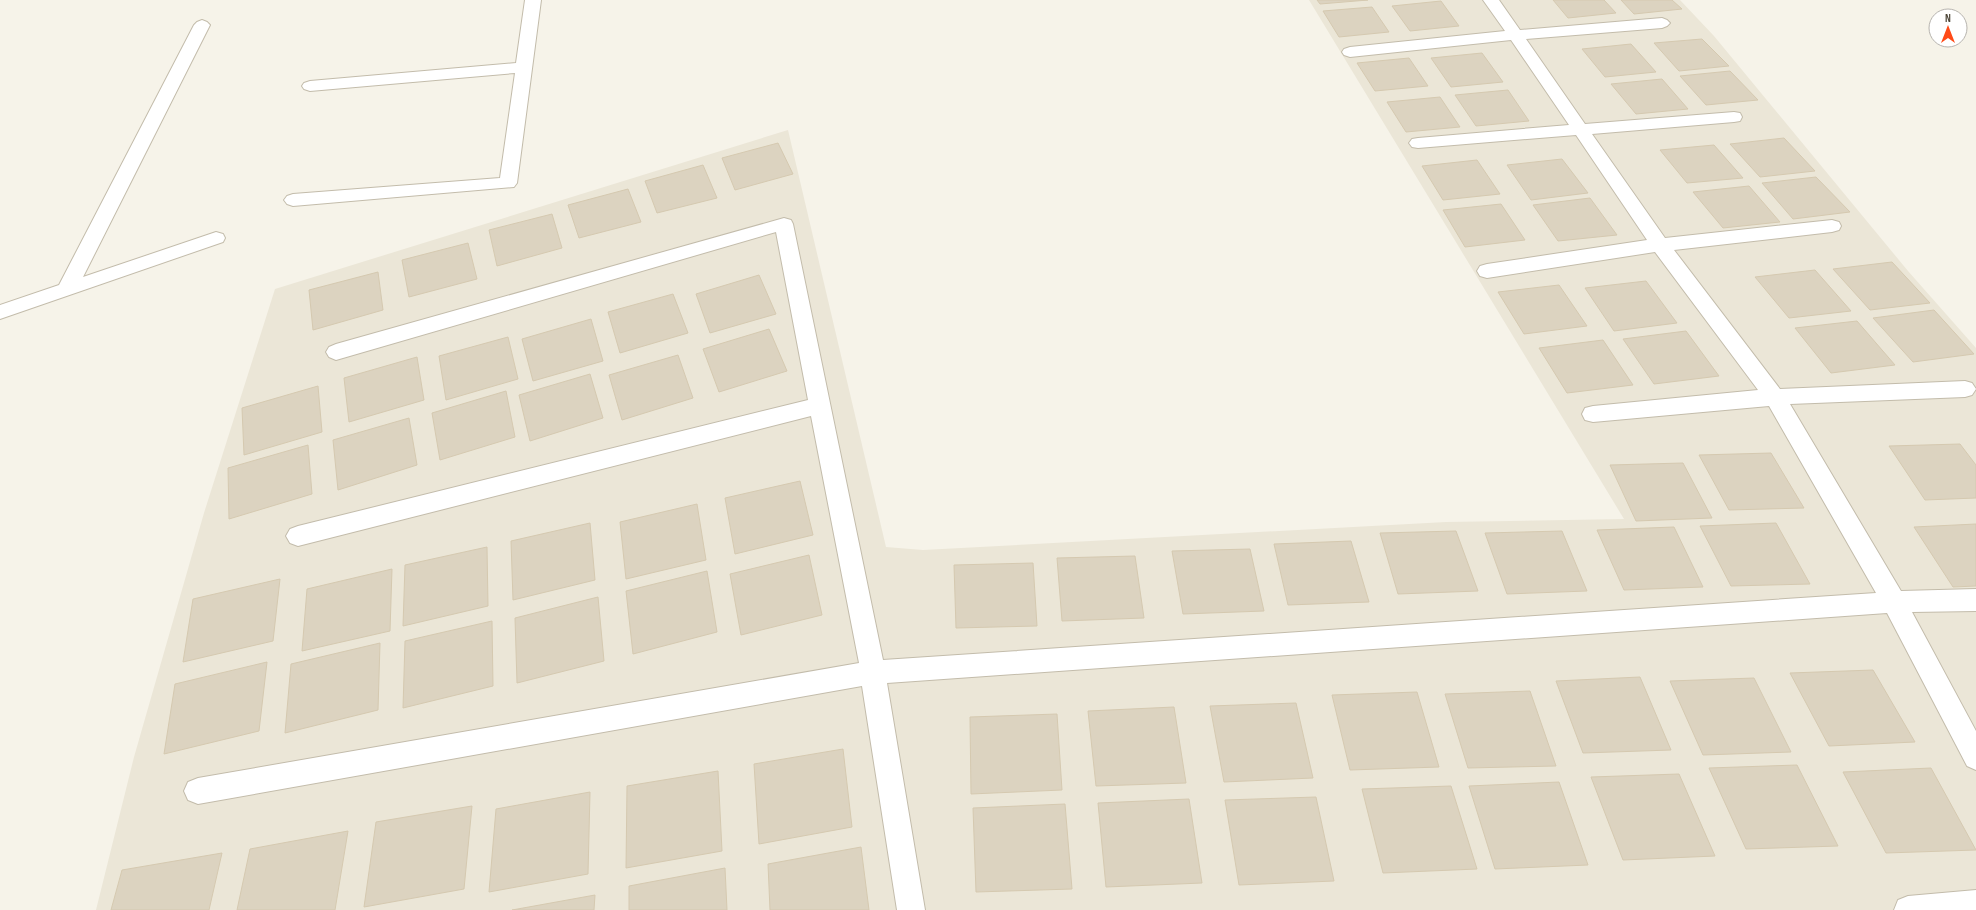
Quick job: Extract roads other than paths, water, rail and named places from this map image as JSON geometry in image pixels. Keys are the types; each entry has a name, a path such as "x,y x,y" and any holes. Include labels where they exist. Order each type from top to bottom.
{"street":[{"path":"293,200 508,183 533,0"},
{"path":"1491,0 1660,245 1775,397 1894,602 1976,757"},
{"path":"1350,52 1516,35 1662,24"},
{"path":"66,290 202,25"},
{"path":"310,86 524,67"},
{"path":"1418,143 1734,117"},
{"path":"336,352 784,224 873,672 910,910"},
{"path":"1487,271 1660,245 1832,226"},
{"path":"0,312 216,238"},
{"path":"1592,414 1775,397 1965,389"},
{"path":"298,536 819,406"},
{"path":"198,791 873,672 1894,602 1976,600"},
{"path":"1908,910 1976,904"}]}
